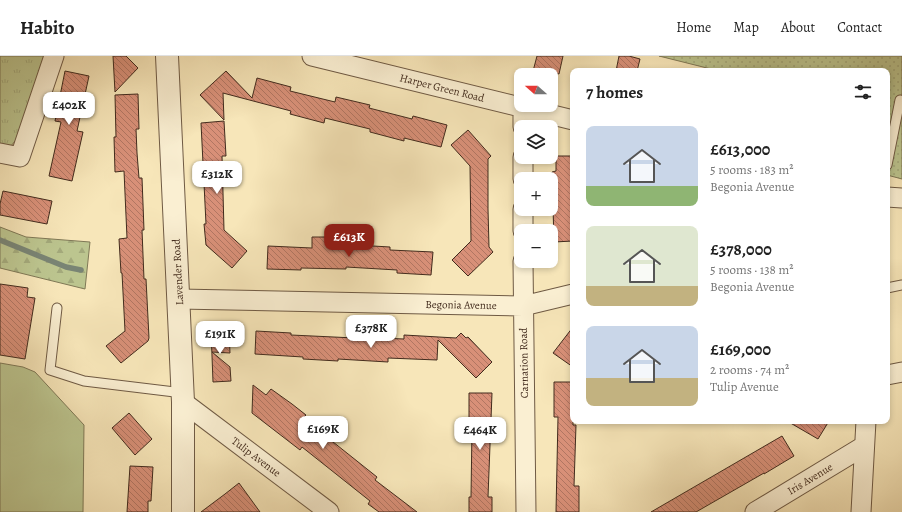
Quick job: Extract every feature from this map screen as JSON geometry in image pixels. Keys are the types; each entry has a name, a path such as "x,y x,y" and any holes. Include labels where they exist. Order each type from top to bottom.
{"street":[{"path":"0,153 23,165 54,56"},
{"name":"Lavender Road","path":"167,56 183,398 183,512"},
{"name":"Harper Green Road","path":"312,56 514,105"},
{"name":"Harper Green Road","path":"542,112 570,119"},
{"path":"890,197 902,198"},
{"name":"Carnation Road","path":"523,268 526,512"},
{"name":"Begonia Avenue","path":"179,299 523,306 570,295"},
{"path":"890,374 902,372"},
{"name":"Tulip Avenue","path":"183,398 329,512"},
{"path":"861,512 866,424"},
{"name":"Iris Avenue","path":"755,512 864,446"}],"lane":[{"path":"890,150 900,100"},
{"path":"890,287 902,285"},
{"path":"57,308 50,370 84,381 183,398"}],"green space":[{"path":"0,56 46,56 16,140 10,147 0,147"},
{"path":"659,56 902,56 902,179 890,176 890,68 707,68"},
{"path":"0,227 26,237 90,242 85,289 0,268"},
{"path":"0,363 23,367 35,372 84,425 83,512 0,512"}],"building":[{"path":"113,56 126,56 138,68 115,92"},
{"path":"537,56 563,56 559,74 558,68 534,68"},
{"path":"619,56 629,56 640,59 638,68 617,68"},
{"path":"65,71 89,76 77,131 83,132 72,181 49,176 61,122 55,121"},
{"path":"226,71 252,98 257,78 291,87 290,91 335,102 336,97 370,105 369,108 412,119 413,116 447,125 441,147 404,138 404,141 370,132 370,129 325,118 324,123 290,114 291,111 223,93 224,120 200,95"},
{"path":"138,94 139,129 136,129 137,153 139,178 142,178 144,279 146,279 149,338 148,341 121,363 106,346 125,331 119,239 127,238 124,171 115,172 115,95"},
{"path":"224,121 226,156 222,156 224,230 247,251 232,268 206,245 204,224 206,224 201,123"},
{"path":"468,130 491,156 488,159 488,209 489,247 493,252 468,276 452,260 471,241 470,166 451,145"},
{"path":"558,156 570,156 570,241 558,242 558,224 553,224 553,216 558,216 558,172 552,172 556,171"},
{"path":"3,191 52,201 47,224 0,215 0,204"},
{"path":"312,237 328,237 329,245 390,247 390,250 433,252 431,275 397,273 397,270 346,267 346,269 267,269 268,246 312,248"},
{"path":"0,284 28,288 27,297 35,298 25,359 0,355"},
{"path":"229,329 230,353 212,352 230,367 231,381 213,382 211,330"},
{"path":"256,331 291,333 291,335 404,339 404,335 456,338 461,333 466,338 468,337 492,362 476,378 438,340 437,360 388,358 388,362 338,359 338,361 255,354"},
{"path":"570,331 570,365 553,353"},
{"path":"554,382 570,382 570,424 576,425 574,486 579,486 579,512 556,512 558,417 554,417"},
{"path":"253,385 266,395 271,389 292,404 306,415 303,418 377,477 375,480 417,512 379,512 368,504 370,501 302,447 300,450 252,413"},
{"path":"469,393 492,393 488,497 492,497 492,512 469,512 469,497 471,497 472,428 469,428"},
{"path":"129,413 152,439 135,455 112,428"},
{"path":"792,424 827,424 818,439"},
{"path":"782,436 794,456 764,474 696,512 651,512"},
{"path":"130,466 153,467 151,501 148,501 148,512 127,512"},
{"path":"239,483 260,512 201,512 225,494"}],"waterway":[{"path":"0,240 66,267 81,270"}]}
